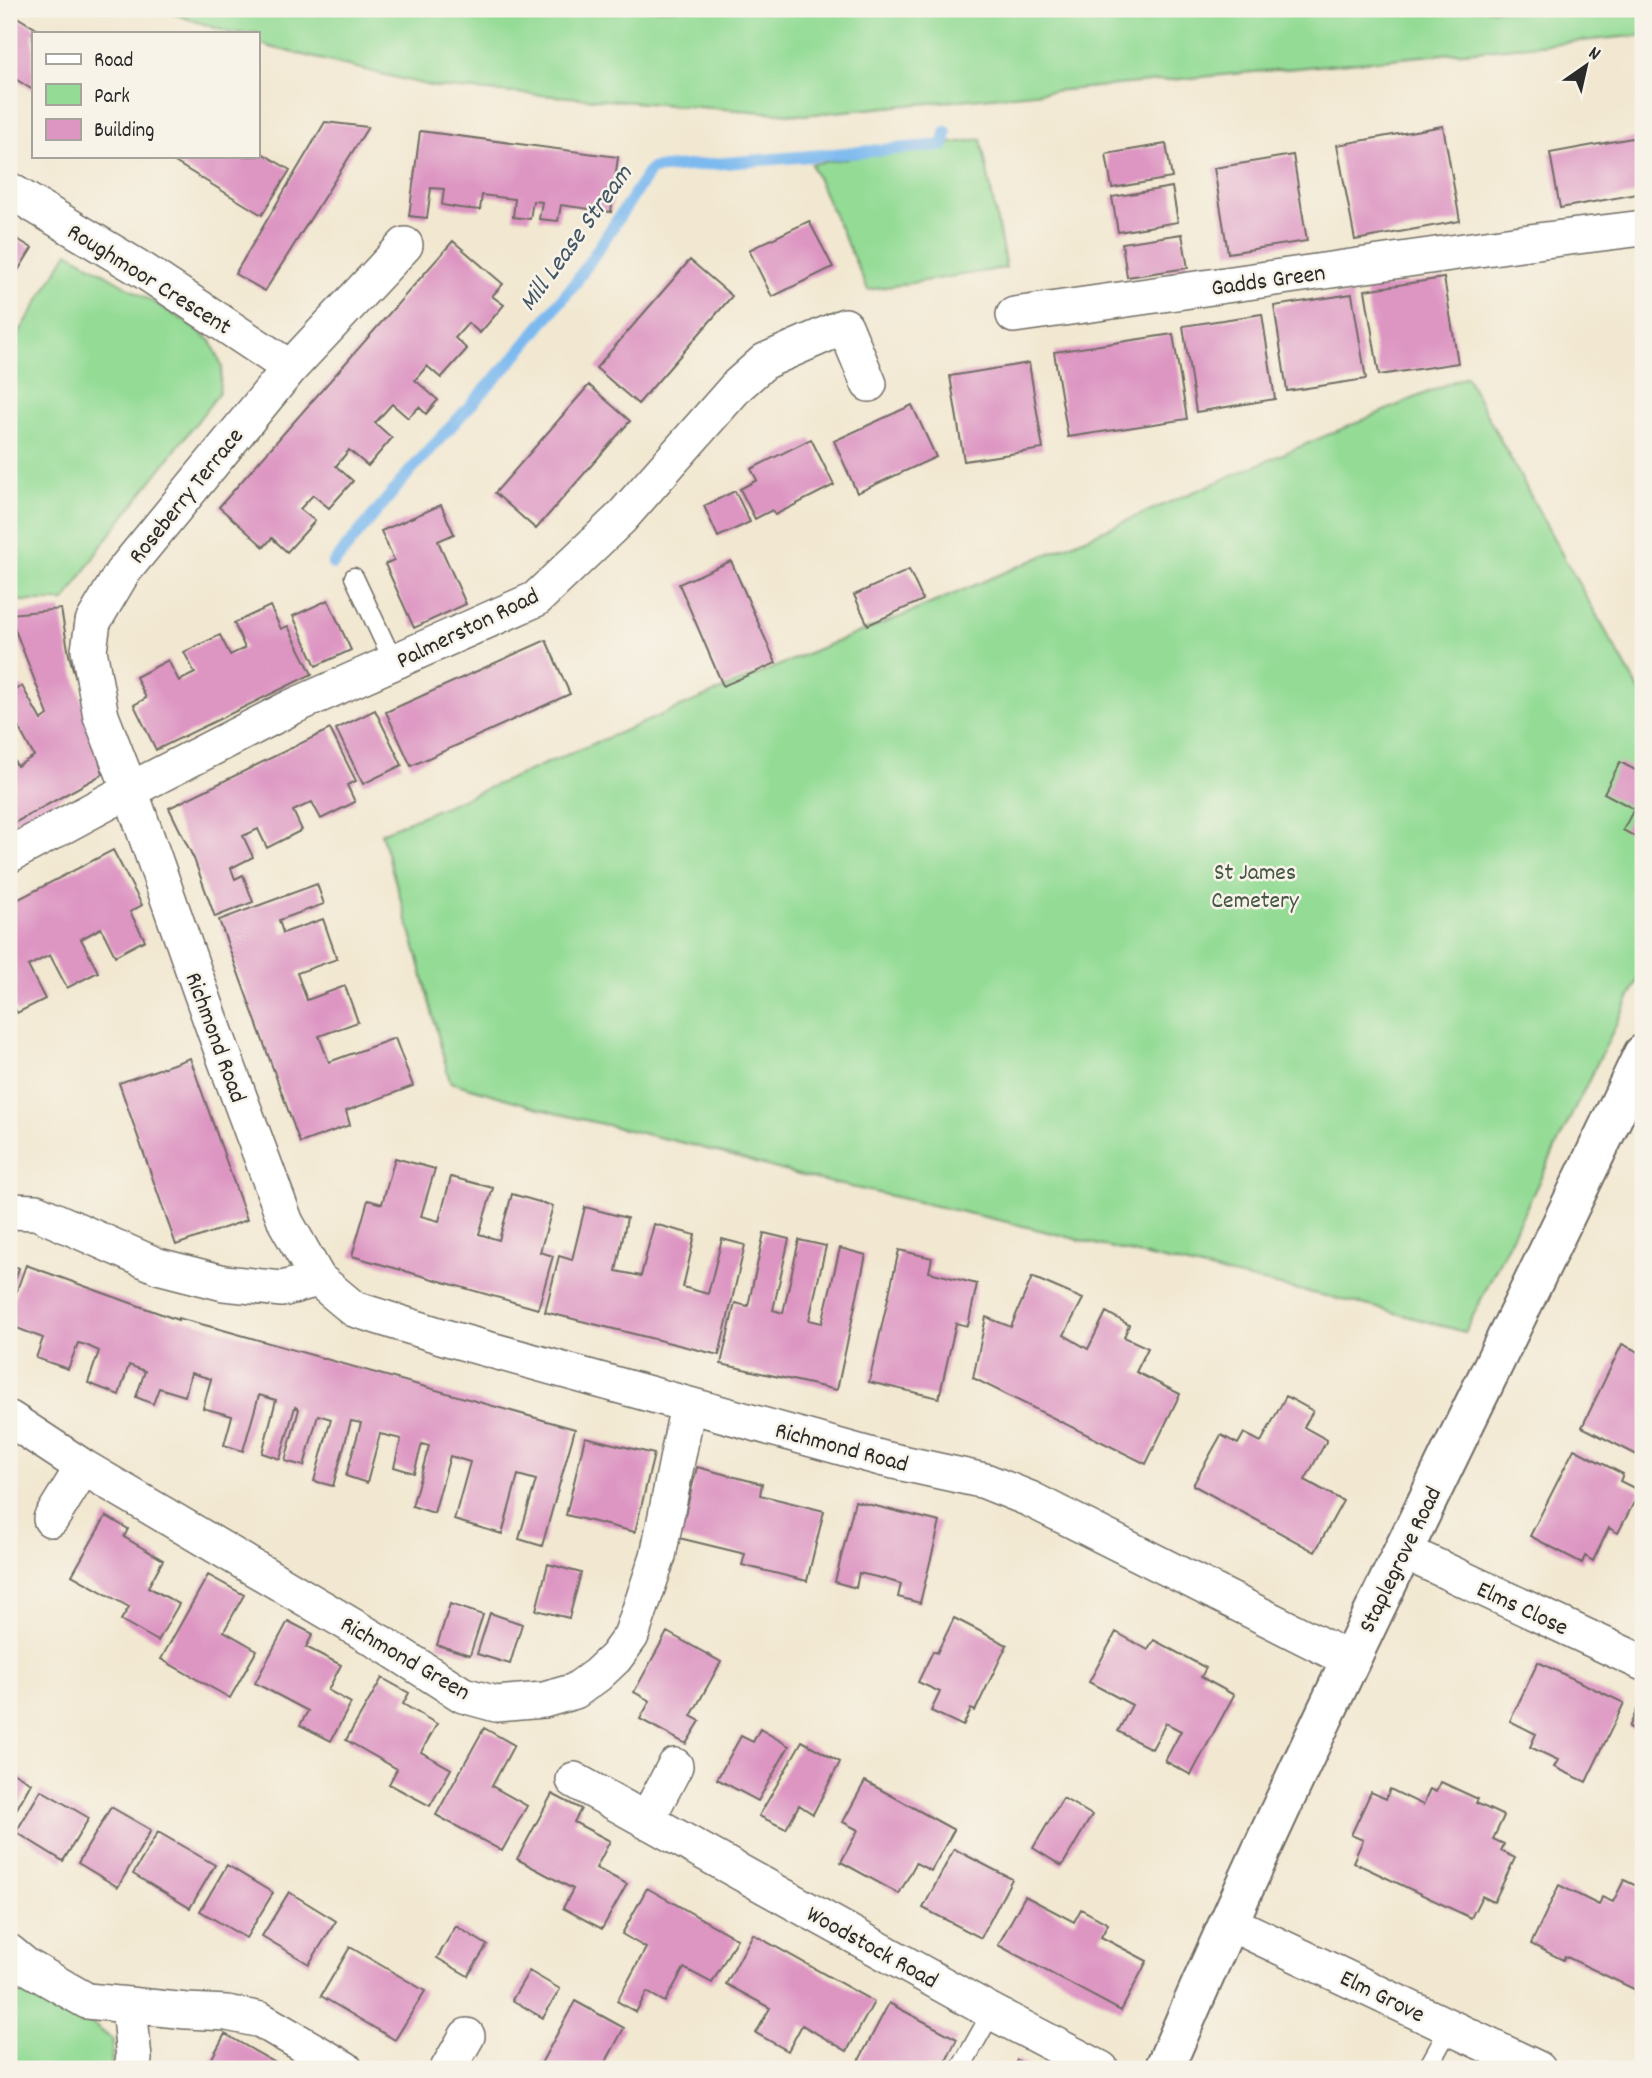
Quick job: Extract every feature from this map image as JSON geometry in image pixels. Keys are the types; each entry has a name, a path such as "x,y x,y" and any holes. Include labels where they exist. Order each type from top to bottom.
{"main road":[{"name":"Staplegrove Road","path":"1164,2069 1228,1922 1350,1660 1643,1054"}],"street":[{"name":"Roughmoor Crescent","path":"9,190 144,271 290,368"},
{"name":"Gadds Green","path":"1014,315 1643,228"},
{"name":"Roseberry Terrace","path":"130,790 101,716 89,650 93,622 122,573 290,368 405,245"},
{"name":"Palmerston Road","path":"9,855 292,707 536,599 621,518 738,385 765,361 845,326 869,384"},
{"name":"Richmond Road","path":"130,790 207,1011 286,1223 318,1279 354,1309 451,1339 884,1459 985,1481 1030,1499 1350,1660"},
{"path":"9,1211 36,1212 158,1266 224,1283 282,1289 318,1279"},
{"name":"Richmond Green","path":"10,1419 83,1467 388,1647 463,1695 496,1704 544,1700 575,1691 615,1658 632,1636 659,1556 688,1405"},
{"path":"51,1519 83,1467"},
{"name":"Elms Close","path":"1403,1551 1643,1663"},
{"path":"646,1821 676,1766"},
{"name":"Woodstock Road","path":"574,1780 992,2012 1101,2069"},
{"name":"Elm Grove","path":"1228,1922 1538,2069"},
{"path":"9,1952 26,1966 87,2001 187,2011 227,2012 261,2020 345,2069"},
{"path":"129,2005 134,2059 131,2069"},
{"path":"448,2069 467,2036"}],"lane":[{"path":"354,577 394,663"},
{"path":"960,2069 992,2012"},
{"path":"1427,2069 1450,2027"}],"green space":[{"path":"159,9 1643,9 1643,35 804,115 435,87 270,47 259,43 259,32 227,32"},
{"path":"981,139 1006,268 868,290 811,164"},
{"path":"68,252 183,320 211,341 222,366 219,393 102,545 65,601 9,601 9,350"},
{"name":"St James Cemetery","path":"1466,376 1643,697 1643,970 1465,1332 1370,1306 802,1176 692,1145 555,1113 450,1082 417,954 381,833 902,616"},
{"path":"9,1981 61,2014 90,2022 113,2040 111,2069 9,2069"}],"building":[{"path":"9,12 41,32 32,32 32,89 9,75"},
{"path":"325,122 368,127 265,291 235,274"},
{"path":"1443,126 1460,221 1355,240 1337,145"},
{"path":"420,131 618,157 611,212 561,205 558,221 539,219 542,202 533,201 530,219 513,217 515,199 482,195 480,210 460,208 442,205 444,189 431,188 427,218 409,216"},
{"path":"1643,136 1643,193 1560,208 1550,153"},
{"path":"1166,144 1172,178 1112,188 1106,154"},
{"path":"259,151 290,170 262,215 168,158 259,158"},
{"path":"1293,155 1307,241 1228,253 1214,168"},
{"path":"1172,187 1178,222 1118,232 1112,197"},
{"path":"809,221 833,267 772,297 749,250"},
{"path":"9,234 32,248 9,285"},
{"path":"1182,234 1188,268 1127,277 1122,243"},
{"path":"453,241 503,284 492,296 504,305 480,333 468,323 455,338 467,349 441,378 427,366 415,380 438,400 426,414 419,407 408,418 392,404 375,423 392,438 368,466 349,450 336,466 353,481 329,508 313,495 300,509 315,521 287,552 272,538 264,547 219,507"},
{"path":"690,260 732,296 638,404 596,368"},
{"path":"1444,278 1458,363 1379,375 1365,290"},
{"path":"1352,294 1366,379 1287,391 1274,306"},
{"path":"1262,314 1275,399 1196,412 1183,326"},
{"path":"1173,334 1187,419 1068,437 1054,352"},
{"path":"1029,363 1043,449 964,461 950,376"},
{"path":"589,385 630,421 536,529 495,493"},
{"path":"912,405 936,457 857,493 834,441"},
{"path":"811,439 834,485 775,515 772,510 755,519 740,489 757,480 751,469"},
{"path":"735,491 750,522 718,537 704,506"},
{"path":"441,505 454,534 438,541 466,604 414,628 385,564 394,560 381,531"},
{"path":"731,561 776,663 723,686 679,584"},
{"path":"909,570 923,600 868,625 854,595"},
{"path":"328,600 351,650 316,666 293,616"},
{"path":"270,606 281,629 288,626 312,674 156,750 134,705 146,698 136,677 168,660 179,681 195,673 184,652 220,635 230,655 245,648 234,623"},
{"path":"61,609 69,655 103,774 9,826 9,751 17,766 34,756 9,710 9,693 22,686 41,720 48,715 9,614"},
{"path":"546,640 570,694 411,766 386,712"},
{"path":"375,710 402,765 363,784 336,729"},
{"path":"330,729 356,781 347,785 355,802 321,819 312,802 293,811 302,830 267,848 258,829 243,836 253,857 231,868 235,879 243,875 253,902 215,917 194,859 169,808"},
{"path":"1620,762 1643,774 1643,841 1623,830 1634,809 1604,793"},
{"path":"113,850 142,905 130,912 145,940 115,956 101,928 81,939 98,972 67,988 50,955 28,966 45,999 17,1013 9,998 9,904"},
{"path":"317,884 324,904 279,920 283,933 323,919 337,959 297,973 307,1000 345,986 358,1022 319,1036 329,1062 395,1038 413,1086 346,1111 350,1125 300,1143 219,920"},
{"path":"190,1058 247,1220 176,1245 119,1083"},
{"path":"395,1158 435,1169 421,1216 439,1221 451,1177 493,1188 479,1234 499,1240 512,1194 553,1206 540,1252 553,1256 538,1309 352,1256 368,1200 382,1204"},
{"path":"585,1207 627,1218 616,1271 641,1276 654,1224 695,1235 683,1287 708,1294 722,1239 745,1245 719,1355 545,1312 559,1256 572,1260"},
{"path":"764,1233 789,1239 773,1310 783,1313 799,1240 826,1246 809,1320 822,1323 840,1248 866,1255 837,1390 721,1364 735,1303 748,1306"},
{"path":"899,1250 932,1258 929,1272 977,1284 968,1326 956,1323 939,1398 869,1382"},
{"path":"9,1264 19,1268 9,1298"},
{"path":"26,1265 178,1320 216,1328 575,1429 542,1546 519,1539 536,1480 518,1475 502,1534 454,1520 470,1462 450,1456 434,1513 412,1506 429,1446 422,1444 414,1473 394,1467 401,1439 380,1434 367,1483 346,1476 361,1423 351,1421 333,1486 314,1481 331,1419 318,1415 304,1466 285,1461 299,1409 295,1407 280,1459 262,1453 276,1400 259,1395 243,1451 224,1445 232,1416 203,1408 211,1379 191,1373 185,1396 159,1388 153,1404 136,1397 145,1371 129,1365 119,1395 88,1383 99,1351 86,1345 78,1343 68,1369 36,1358 43,1338 9,1325 9,1312"},
{"path":"1032,1277 1083,1299 1064,1335 1088,1349 1106,1312 1129,1325 1124,1337 1148,1348 1136,1372 1180,1394 1146,1464 973,1378 986,1317 1011,1327"},
{"path":"1622,1344 1643,1354 1643,1458 1582,1427"},
{"path":"1286,1396 1313,1411 1304,1427 1327,1440 1305,1480 1343,1501 1315,1552 1193,1485 1221,1435 1238,1444 1244,1433 1261,1442"},
{"path":"585,1437 654,1454 635,1532 566,1515"},
{"path":"1574,1449 1623,1474 1620,1481 1640,1491 1618,1533 1609,1528 1593,1561 1585,1556 1582,1563 1530,1536"},
{"path":"697,1467 762,1484 760,1495 824,1511 807,1581 742,1565 745,1554 679,1538"},
{"path":"855,1501 940,1522 920,1603 898,1597 901,1584 881,1578 859,1573 856,1588 835,1582"},
{"path":"106,1516 128,1529 124,1537 163,1560 148,1587 179,1604 158,1641 121,1620 129,1607 72,1575"},
{"path":"548,1564 581,1573 569,1618 536,1610"},
{"path":"208,1575 244,1595 224,1631 257,1650 230,1698 161,1659"},
{"path":"450,1604 483,1615 470,1655 437,1645"},
{"path":"490,1613 522,1624 510,1664 477,1654"},
{"path":"954,1618 1007,1645 975,1711 971,1709 963,1726 931,1711 940,1692 918,1682 933,1651 937,1653"},
{"path":"288,1621 313,1634 306,1647 341,1665 328,1690 351,1703 331,1741 300,1725 308,1711 255,1683"},
{"path":"667,1632 721,1662 691,1716 700,1721 686,1744 640,1719 650,1701 634,1692"},
{"path":"1116,1632 1148,1650 1154,1640 1206,1668 1201,1677 1234,1695 1191,1775 1165,1761 1181,1731 1166,1723 1152,1749 1134,1740 1118,1731 1132,1705 1089,1682"},
{"path":"1538,1662 1624,1703 1586,1782 1554,1767 1558,1760 1530,1747 1536,1734 1510,1721"},
{"path":"382,1678 409,1693 403,1704 437,1724 421,1752 451,1769 430,1806 389,1784 397,1769 346,1740"},
{"path":"1643,1697 1643,1734 1629,1727"},
{"path":"484,1728 514,1745 492,1786 527,1806 502,1851 436,1815"},
{"path":"760,1729 789,1746 758,1801 717,1779 741,1736 753,1742"},
{"path":"802,1741 840,1762 813,1814 799,1805 786,1829 759,1816"},
{"path":"9,1770 31,1783 9,1823"},
{"path":"865,1781 954,1830 931,1871 916,1863 899,1894 841,1862 858,1830 843,1822"},
{"path":"1441,1782 1478,1799 1476,1803 1504,1816 1493,1839 1504,1844 1501,1851 1515,1858 1494,1902 1482,1896 1471,1918 1353,1862 1363,1840 1351,1835 1371,1792 1386,1799 1390,1789 1423,1805 1430,1789 1436,1792"},
{"path":"41,1790 89,1818 63,1861 16,1832"},
{"path":"552,1794 581,1809 574,1822 610,1841 596,1868 627,1884 602,1929 563,1908 573,1889 517,1859"},
{"path":"1063,1798 1092,1815 1062,1866 1033,1848"},
{"path":"111,1807 151,1830 118,1887 78,1863"},
{"path":"158,1832 215,1865 190,1908 133,1874"},
{"path":"954,1849 1012,1879 981,1938 923,1908"},
{"path":"227,1865 273,1893 246,1938 200,1911"},
{"path":"1624,1880 1643,1889 1643,1997 1634,1993 1636,1990 1565,1956 1563,1960 1531,1944 1559,1885 1599,1905 1602,1897 1613,1902"},
{"path":"647,1888 737,1939 712,1983 684,1968 665,2002 647,1992 636,2012 617,2001 646,1948 622,1934"},
{"path":"289,1892 336,1921 309,1964 262,1936"},
{"path":"1025,1896 1074,1922 1081,1909 1108,1924 1101,1937 1147,1961 1121,2011 998,1945"},
{"path":"456,1926 487,1945 468,1976 437,1958"},
{"path":"753,1934 874,2002 847,2051 802,2025 788,2051 756,2033 770,2008 726,1984"},
{"path":"350,1947 425,1991 395,2040 321,1996"},
{"path":"529,1971 560,1989 543,2018 512,2000"},
{"path":"575,2001 624,2028 602,2069 538,2069"},
{"path":"889,2003 957,2039 942,2069 866,2069 857,2064"},
{"path":"225,2034 279,2065 277,2069 206,2069"},
{"path":"1017,2060 1033,2069 1012,2069"}],"waterway":[{"name":"Mill Lease Stream","path":"333,564 411,470 515,357 576,282 651,169 944,145 946,132"}]}
